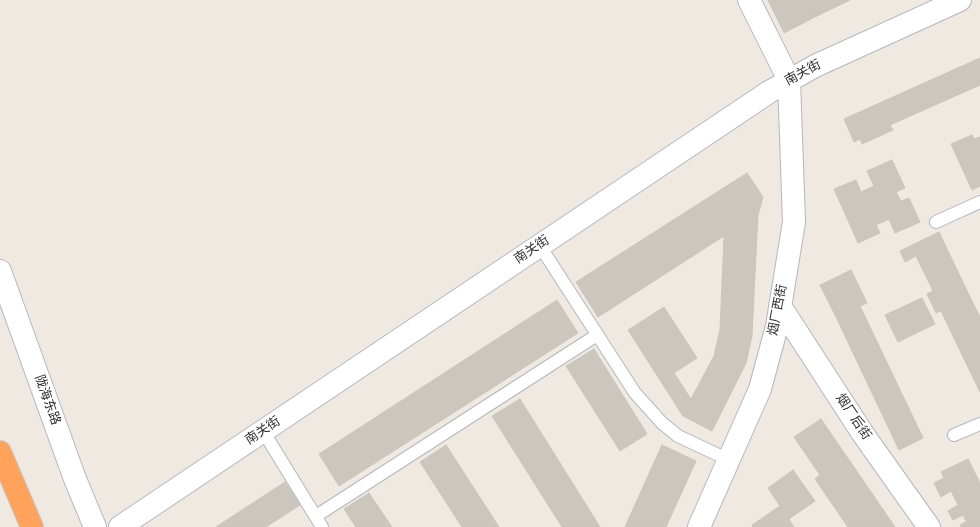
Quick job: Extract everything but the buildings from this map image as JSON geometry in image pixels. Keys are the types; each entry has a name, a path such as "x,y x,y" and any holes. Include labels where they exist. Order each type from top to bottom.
{"highway":[{"path":"0,442 3,459 32,527"}],"street":[{"path":"749,0 789,80"},
{"name":"南关街","path":"120,527 769,92 815,66 960,0"},
{"name":"烟厂西街","path":"700,527 760,389 777,326 794,222 789,80"},
{"name":"陇海东路","path":"0,272 75,479 95,527"},
{"name":"烟厂后街","path":"780,306 863,434 928,527"}],"lane":[{"path":"936,222 980,202"},
{"path":"540,246 636,393 662,423 678,436 729,460"},
{"path":"316,516 598,335"},
{"path":"954,435 980,424"},
{"path":"263,431 322,527"}]}
